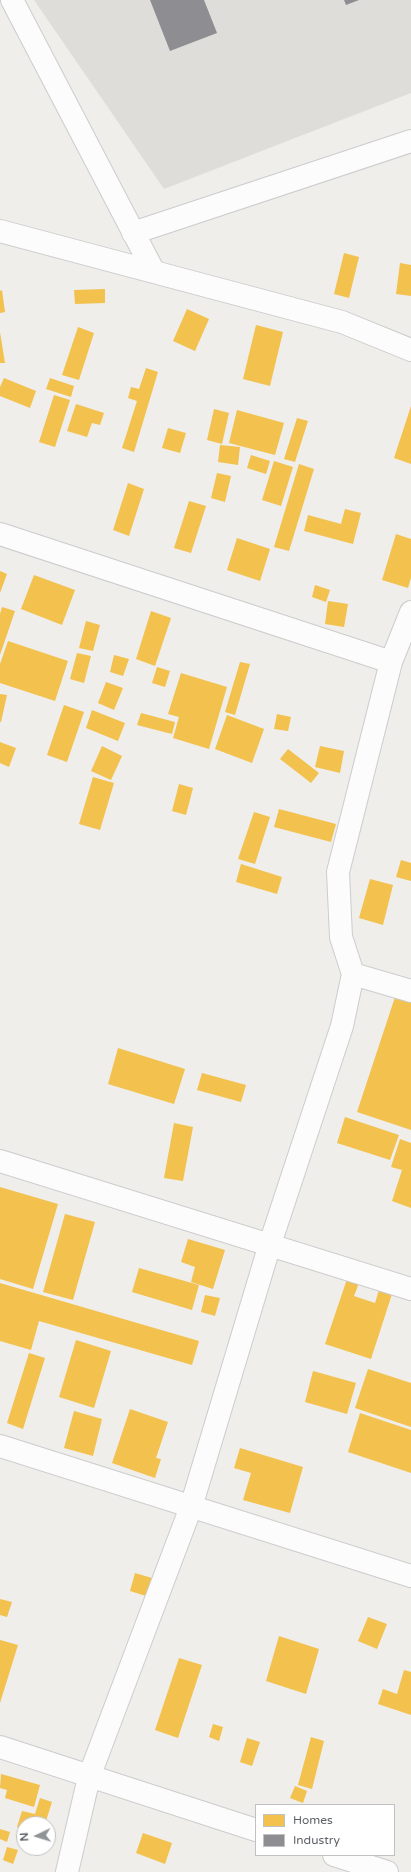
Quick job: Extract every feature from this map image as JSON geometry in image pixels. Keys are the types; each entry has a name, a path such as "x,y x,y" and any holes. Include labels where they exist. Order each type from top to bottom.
{"street":[{"path":"12,0 154,272"},
{"path":"133,233 411,141"},
{"path":"0,231 342,322 411,350"},
{"path":"0,534 391,662"},
{"path":"67,1872 89,1777 191,1507 270,1244 342,1026 353,974 341,936 338,872 391,662 411,612"},
{"path":"353,974 411,991"},
{"path":"0,1161 411,1289"},
{"path":"0,1446 411,1576"},
{"path":"0,1747 255,1830"},
{"path":"337,1856 387,1872"}],"shaded area":[{"path":"34,0 411,0 411,93 164,189"}],"building: Homes":[{"path":"344,253 359,257 349,298 334,294"},
{"path":"400,263 411,265 411,296 396,294"},
{"path":"105,289 105,303 75,304 74,290"},
{"path":"2,290 5,312 0,313 0,291"},
{"path":"187,309 209,319 195,351 173,341"},
{"path":"256,325 283,332 270,386 243,379"},
{"path":"78,327 94,333 79,380 62,375"},
{"path":"0,332 5,363 0,363"},
{"path":"146,368 158,372 134,452 122,448 137,401 128,398 131,387 139,389"},
{"path":"4,378 36,391 30,408 0,396 0,387"},
{"path":"50,378 74,386 71,397 46,389"},
{"path":"54,395 70,400 55,447 39,442"},
{"path":"76,404 104,413 100,425 92,423 87,437 67,431"},
{"path":"411,406 411,464 394,458"},
{"path":"214,409 229,413 222,444 207,440"},
{"path":"237,410 284,423 275,455 229,443"},
{"path":"297,418 308,421 295,462 284,459"},
{"path":"168,428 186,433 180,453 162,448"},
{"path":"220,445 240,447 238,465 218,462"},
{"path":"251,455 270,461 266,474 247,468"},
{"path":"274,461 293,467 281,506 262,500"},
{"path":"299,464 314,469 289,551 274,547"},
{"path":"217,473 231,476 225,502 211,498"},
{"path":"128,483 144,489 129,536 113,530"},
{"path":"189,501 206,506 191,553 174,548"},
{"path":"345,509 361,513 353,544 304,531 308,515 341,524"},
{"path":"396,534 411,539 411,578 408,588 382,580"},
{"path":"237,538 270,549 260,581 227,570"},
{"path":"0,571 7,574 0,593"},
{"path":"34,575 75,590 62,625 21,609"},
{"path":"315,585 330,590 326,602 312,597"},
{"path":"328,601 348,604 344,627 325,624"},
{"path":"2,607 15,611 0,655 0,614"},
{"path":"151,611 171,618 155,666 136,659"},
{"path":"86,621 100,625 93,651 79,648"},
{"path":"8,641 68,661 55,701 0,683 0,664"},
{"path":"77,653 91,656 84,683 70,679"},
{"path":"114,655 129,659 123,676 110,672"},
{"path":"240,662 250,664 235,715 225,712"},
{"path":"157,667 170,671 165,687 152,683"},
{"path":"181,673 227,687 209,749 173,738 179,717 168,714"},
{"path":"106,682 123,688 114,710 98,703"},
{"path":"0,694 7,695 1,722 0,722"},
{"path":"64,705 84,712 67,762 47,755"},
{"path":"92,710 125,723 118,741 86,728"},
{"path":"141,713 175,722 172,734 137,725"},
{"path":"277,714 291,717 288,731 274,729"},
{"path":"227,715 264,729 252,763 215,749"},
{"path":"0,742 16,748 9,767 0,763"},
{"path":"102,746 122,756 111,780 91,771"},
{"path":"320,746 344,751 340,773 315,767"},
{"path":"288,749 319,773 311,783 280,759"},
{"path":"93,777 114,783 100,830 79,824"},
{"path":"179,784 193,788 186,815 172,811"},
{"path":"279,809 336,824 331,842 274,827"},
{"path":"254,812 270,817 255,864 238,859"},
{"path":"401,860 411,863 411,881 396,877"},
{"path":"241,864 282,877 277,894 236,882"},
{"path":"370,879 393,885 383,925 359,918"},
{"path":"396,994 411,999 411,1130 357,1112"},
{"path":"118,1048 185,1069 174,1104 108,1084"},
{"path":"202,1073 246,1085 241,1102 197,1090"},
{"path":"345,1117 399,1135 390,1160 337,1143"},
{"path":"174,1123 193,1127 183,1181 164,1178"},
{"path":"400,1139 411,1143 411,1208 392,1201 402,1170 391,1167"},
{"path":"0,1187 58,1204 33,1289 0,1279"},
{"path":"65,1214 95,1222 73,1300 43,1292"},
{"path":"188,1239 225,1250 213,1289 191,1282 195,1267 181,1262"},
{"path":"139,1268 199,1285 192,1310 132,1292"},
{"path":"347,1279 359,1283 354,1296 375,1303 379,1290 392,1294 371,1359 325,1344"},
{"path":"0,1283 199,1341 192,1365 39,1321 31,1350 0,1341"},
{"path":"205,1295 220,1298 215,1316 201,1312"},
{"path":"76,1340 111,1351 94,1408 59,1397"},
{"path":"29,1353 45,1358 23,1429 7,1423"},
{"path":"368,1369 411,1383 411,1427 355,1408"},
{"path":"313,1371 356,1383 347,1414 305,1402"},
{"path":"130,1409 168,1422 156,1458 161,1459 155,1478 112,1463"},
{"path":"74,1411 102,1419 93,1456 64,1448"},
{"path":"360,1413 411,1430 411,1473 348,1452"},
{"path":"240,1448 303,1467 290,1513 243,1500 251,1473 234,1468"},
{"path":"135,1573 152,1578 146,1596 130,1591"},
{"path":"0,1599 12,1602 7,1617 0,1615"},
{"path":"368,1617 387,1624 377,1649 358,1641"},
{"path":"279,1636 319,1649 306,1694 266,1681"},
{"path":"0,1640 18,1645 0,1703"},
{"path":"179,1658 202,1665 178,1738 155,1730"},
{"path":"404,1670 411,1672 411,1715 378,1704 383,1689 397,1694"},
{"path":"213,1724 223,1727 219,1741 209,1737"},
{"path":"311,1737 324,1741 312,1789 298,1785"},
{"path":"247,1738 260,1742 252,1766 240,1762"},
{"path":"1,1774 40,1785 34,1807 5,1798 7,1790 0,1788"},
{"path":"295,1786 307,1791 303,1803 290,1798"},
{"path":"40,1798 52,1802 48,1816 20,1816 22,1811 35,1814"},
{"path":"0,1829 10,1832 7,1842 0,1839"},
{"path":"143,1833 172,1843 165,1864 136,1853"},
{"path":"7,1847 16,1849 16,1856 13,1864 3,1860"}],"building: Industry":[{"path":"150,0 204,0 217,33 170,51"},
{"path":"344,0 359,0 346,5"}]}
